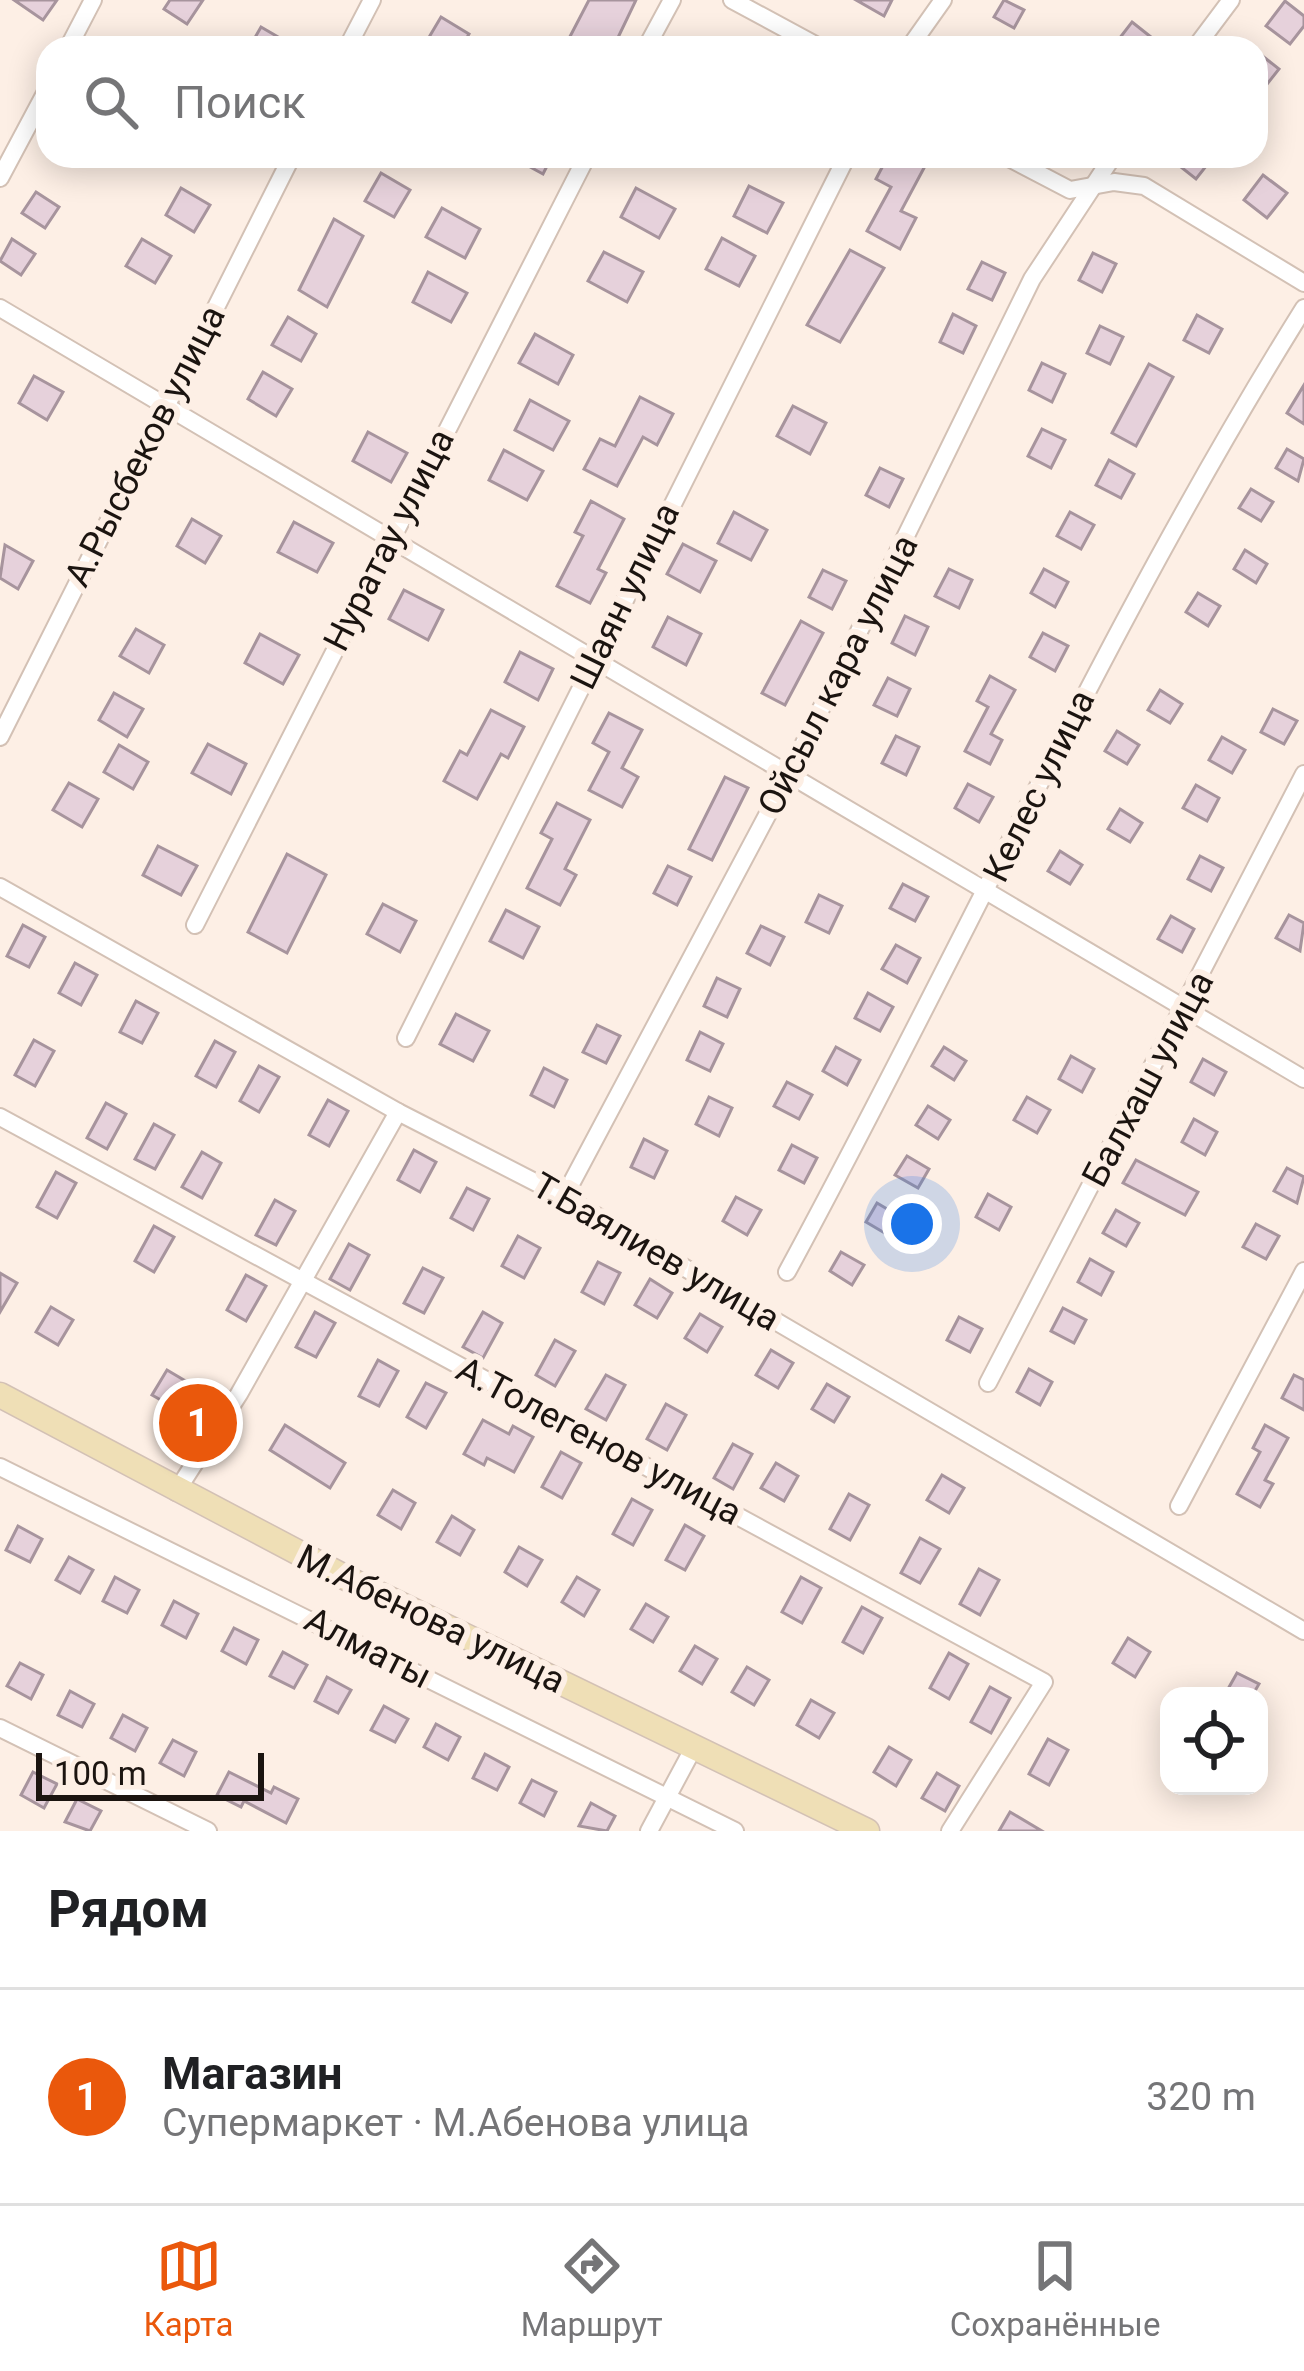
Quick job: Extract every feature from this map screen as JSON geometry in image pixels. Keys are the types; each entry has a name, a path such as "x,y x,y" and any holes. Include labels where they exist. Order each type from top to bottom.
{"main road":[{"name":"М.Абенова улица","path":"0,1395 176,1492 867,1831"}],"street":[{"path":"74,36 93,0"},
{"path":"353,36 372,0"},
{"path":"652,36 672,0"},
{"path":"732,0 799,36"},
{"path":"918,36 943,0"},
{"path":"1204,36 1231,0"},
{"path":"0,178 36,110"},
{"name":"А.Рысбеков улица","path":"0,736 286,168"},
{"name":"Нуратау улица","path":"195,925 581,168"},
{"name":"Шаян улица","path":"406,1038 842,168"},
{"path":"1025,168 1051,184 1144,186 1304,283"},
{"name":"Ойсыл кара улица","path":"564,1197 788,776 1032,279 1104,168"},
{"path":"0,308 1304,1079"},
{"name":"Келес улица","path":"787,1272 1206,464 1304,308"},
{"name":"Балхаш улица","path":"988,1383 1304,773"},
{"name":"Т.Баялиев улица","path":"0,887 398,1112 564,1197 1304,1630"},
{"path":"176,1492 239,1394 299,1280 398,1112"},
{"name":"А.Толегенов улица","path":"0,1117 1044,1682 950,1831"},
{"path":"1178,1506 1304,1271"},
{"name":"Алматы","path":"0,1467 735,1831"},
{"path":"0,1727 208,1831"},
{"path":"649,1831 694,1747"}],"building":[{"path":"14,0 57,0 43,20"},
{"path":"170,0 203,0 187,24 164,9"},
{"path":"589,0 636,0 619,36 570,36"},
{"path":"856,0 892,0 884,16"},
{"path":"1004,0 1024,10 1014,28 994,17"},
{"path":"1285,1 1304,16 1304,26 1290,44 1266,26"},
{"path":"441,17 469,34 468,36 430,36"},
{"path":"1132,22 1150,36 1121,36"},
{"path":"261,27 276,36 256,36"},
{"path":"1268,60 1279,69 1268,83"},
{"path":"882,168 924,168 901,211 916,218 900,249 867,231 891,187 876,179"},
{"path":"1182,168 1205,168 1196,179"},
{"path":"381,173 410,190 394,217 365,201"},
{"path":"1263,175 1287,193 1267,218 1244,200"},
{"path":"749,186 783,203 767,233 734,216"},
{"path":"181,188 210,205 194,232 166,215"},
{"path":"636,188 675,209 659,238 621,217"},
{"path":"36,192 59,207 45,228 22,213"},
{"path":"442,208 480,229 465,258 426,237"},
{"path":"334,219 363,236 327,307 299,290"},
{"path":"722,238 755,256 739,286 706,269"},
{"path":"12,239 35,254 21,275 0,261"},
{"path":"142,239 171,256 155,283 126,266"},
{"path":"850,250 884,268 840,342 807,325"},
{"path":"604,252 643,272 627,302 588,281"},
{"path":"1093,253 1116,264 1102,292 1079,280"},
{"path":"982,262 1005,273 992,300 968,289"},
{"path":"428,272 467,293 451,322 413,302"},
{"path":"953,314 976,326 963,353 940,342"},
{"path":"1197,315 1222,329 1209,353 1184,340"},
{"path":"288,317 316,334 301,361 272,345"},
{"path":"1100,326 1123,337 1110,364 1087,353"},
{"path":"535,334 573,355 558,384 519,363"},
{"path":"1042,363 1065,374 1052,402 1029,390"},
{"path":"1149,364 1173,377 1136,446 1112,433"},
{"path":"263,372 292,389 276,416 248,399"},
{"path":"34,376 63,392 47,420 19,403"},
{"path":"1304,385 1304,424 1287,413"},
{"path":"640,397 673,414 657,445 643,437 617,486 584,469 600,439 615,446"},
{"path":"530,400 569,421 553,450 515,430"},
{"path":"793,406 826,423 810,454 777,436"},
{"path":"1042,429 1065,440 1051,468 1028,456"},
{"path":"368,432 407,453 391,482 353,461"},
{"path":"1287,449 1304,459 1298,481 1276,468"},
{"path":"504,450 543,471 527,500 489,480"},
{"path":"1109,460 1134,474 1121,498 1096,485"},
{"path":"880,468 903,479 889,507 866,495"},
{"path":"1251,489 1273,502 1261,521 1239,508"},
{"path":"591,501 624,519 598,569 606,573 590,603 557,586 583,536 575,532"},
{"path":"734,512 767,530 751,560 718,543"},
{"path":"1070,512 1094,525 1081,549 1057,536"},
{"path":"192,519 221,536 205,563 177,546"},
{"path":"294,522 333,543 317,572 278,552"},
{"path":"683,544 716,561 700,592 667,574"},
{"path":"5,545 33,561 18,589 0,578"},
{"path":"1245,550 1267,564 1256,583 1234,569"},
{"path":"949,569 972,580 959,608 935,596"},
{"path":"1044,569 1068,582 1055,607 1031,593"},
{"path":"823,570 846,581 832,609 809,597"},
{"path":"404,590 443,610 428,640 389,619"},
{"path":"1198,593 1220,606 1208,626 1186,612"},
{"path":"905,616 928,627 915,655 892,643"},
{"path":"668,617 701,634 686,665 653,647"},
{"path":"801,621 823,633 785,705 762,693"},
{"path":"136,629 164,645 149,673 120,656"},
{"path":"1043,633 1068,646 1055,671 1030,657"},
{"path":"260,634 299,655 283,684 245,663"},
{"path":"520,652 553,669 538,700 505,682"},
{"path":"990,676 1015,690 991,734 1002,740 990,764 965,751 988,707 977,701"},
{"path":"888,678 910,689 897,716 874,705"},
{"path":"1160,690 1182,704 1170,723 1148,710"},
{"path":"114,693 143,709 127,737 99,720"},
{"path":"1273,709 1297,721 1284,744 1261,732"},
{"path":"491,710 524,727 508,758 501,754 477,799 444,781 460,751 467,755"},
{"path":"609,713 642,730 622,768 638,777 622,807 589,790 609,752 593,743"},
{"path":"1117,731 1139,745 1127,764 1105,751"},
{"path":"896,736 919,747 906,775 882,763"},
{"path":"1222,737 1245,750 1232,773 1209,760"},
{"path":"208,744 246,764 231,794 192,773"},
{"path":"119,745 148,762 133,789 104,772"},
{"path":"725,777 748,788 712,860 689,849"},
{"path":"69,783 98,799 82,827 53,810"},
{"path":"968,784 993,797 979,822 955,808"},
{"path":"1196,785 1219,798 1207,821 1183,808"},
{"path":"557,803 590,820 565,869 576,875 560,905 527,888 552,839 541,833"},
{"path":"1120,809 1142,823 1130,842 1108,829"},
{"path":"158,846 197,866 181,895 143,875"},
{"path":"1060,851 1082,865 1070,884 1048,871"},
{"path":"287,854 326,875 287,953 248,932"},
{"path":"1200,856 1223,868 1211,891 1188,879"},
{"path":"668,866 691,877 677,905 654,893"},
{"path":"903,884 928,897 915,921 890,908"},
{"path":"819,895 842,906 829,933 806,922"},
{"path":"383,904 416,921 400,952 367,934"},
{"path":"506,910 539,927 523,958 490,941"},
{"path":"1289,915 1304,923 1300,951 1276,938"},
{"path":"1171,916 1194,929 1182,952 1158,939"},
{"path":"23,925 45,937 29,967 7,956"},
{"path":"761,926 784,937 770,965 747,953"},
{"path":"896,945 920,958 907,983 882,969"},
{"path":"75,963 97,975 81,1005 59,993"},
{"path":"717,978 740,989 727,1017 704,1006"},
{"path":"868,993 893,1007 880,1031 855,1018"},
{"path":"136,1001 158,1013 142,1043 120,1032"},
{"path":"456,1014 489,1031 473,1061 440,1044"},
{"path":"597,1025 620,1036 606,1063 583,1052"},
{"path":"700,1032 723,1044 710,1071 687,1060"},
{"path":"34,1040 54,1051 35,1086 15,1075"},
{"path":"215,1041 235,1052 216,1087 196,1076"},
{"path":"836,1047 860,1060 847,1085 823,1071"},
{"path":"944,1047 966,1061 954,1080 932,1066"},
{"path":"1071,1056 1094,1069 1082,1092 1059,1079"},
{"path":"1203,1059 1226,1072 1214,1095 1191,1082"},
{"path":"259,1066 279,1077 259,1112 240,1101"},
{"path":"544,1068 567,1080 554,1107 531,1095"},
{"path":"787,1082 812,1095 799,1119 774,1106"},
{"path":"709,1097 732,1108 719,1136 696,1124"},
{"path":"1027,1097 1050,1110 1037,1133 1014,1120"},
{"path":"328,1100 348,1111 329,1146 309,1135"},
{"path":"106,1103 126,1114 107,1149 87,1138"},
{"path":"928,1106 950,1120 938,1139 916,1125"},
{"path":"1194,1119 1217,1132 1205,1155 1182,1142"},
{"path":"154,1124 174,1135 155,1169 135,1159"},
{"path":"644,1139 667,1151 654,1178 631,1167"},
{"path":"792,1145 817,1158 804,1183 779,1170"},
{"path":"414,1150 436,1162 420,1192 398,1180"},
{"path":"202,1152 221,1163 202,1198 182,1187"},
{"path":"907,1156 929,1169 918,1188 895,1175"},
{"path":"1136,1160 1198,1192 1185,1215 1123,1183"},
{"path":"1287,1168 1304,1177 1297,1203 1274,1191"},
{"path":"56,1172 76,1183 57,1218 37,1207"},
{"path":"467,1188 489,1199 473,1230 451,1218"},
{"path":"988,1194 1011,1207 999,1230 976,1217"},
{"path":"736,1197 761,1210 747,1235 723,1221"},
{"path":"275,1200 295,1211 276,1245 256,1235"},
{"path":"877,1203 899,1216 888,1235 866,1222"},
{"path":"1116,1210 1139,1223 1126,1246 1103,1233"},
{"path":"1256,1224 1279,1236 1266,1259 1243,1247"},
{"path":"154,1226 174,1237 154,1272 135,1261"},
{"path":"518,1236 540,1248 524,1278 502,1266"},
{"path":"349,1244 369,1255 350,1290 330,1279"},
{"path":"841,1252 864,1265 852,1285 830,1271"},
{"path":"1090,1259 1113,1272 1101,1295 1078,1282"},
{"path":"598,1262 620,1273 604,1304 582,1292"},
{"path":"423,1268 443,1278 424,1313 404,1303"},
{"path":"0,1273 17,1283 0,1312"},
{"path":"246,1275 266,1286 246,1321 227,1310"},
{"path":"650,1279 672,1293 657,1318 635,1305"},
{"path":"51,1307 73,1320 58,1345 36,1332"},
{"path":"1063,1308 1086,1320 1074,1343 1051,1331"},
{"path":"315,1312 335,1323 316,1357 296,1347"},
{"path":"483,1312 502,1323 483,1358 463,1347"},
{"path":"700,1314 722,1327 707,1352 685,1338"},
{"path":"959,1317 982,1329 970,1352 947,1340"},
{"path":"555,1340 575,1351 555,1386 536,1375"},
{"path":"771,1350 793,1363 778,1388 756,1375"},
{"path":"378,1360 398,1371 379,1406 359,1396"},
{"path":"1029,1369 1052,1382 1040,1405 1017,1392"},
{"path":"167,1370 189,1383 175,1408 152,1395"},
{"path":"606,1375 625,1385 606,1420 586,1409"},
{"path":"1294,1375 1304,1380 1304,1410 1282,1398"},
{"path":"426,1383 446,1393 426,1428 407,1417"},
{"path":"827,1384 849,1397 834,1422 812,1409"},
{"path":"666,1404 686,1415 667,1450 647,1439"},
{"path":"483,1420 509,1434 513,1426 533,1437 514,1472 487,1458 484,1465 464,1454"},
{"path":"285,1425 345,1463 330,1488 270,1450"},
{"path":"1265,1425 1288,1438 1265,1480 1273,1484 1260,1507 1237,1494 1260,1452 1253,1448"},
{"path":"733,1444 752,1454 733,1489 714,1478"},
{"path":"561,1452 581,1463 562,1498 542,1487"},
{"path":"776,1463 798,1476 784,1501 761,1488"},
{"path":"942,1475 964,1488 949,1513 927,1500"},
{"path":"393,1490 415,1503 401,1529 378,1515"},
{"path":"849,1494 869,1505 850,1540 830,1529"},
{"path":"632,1499 652,1510 633,1545 613,1534"},
{"path":"452,1516 474,1530 460,1555 437,1542"},
{"path":"685,1525 704,1536 685,1570 666,1560"},
{"path":"18,1526 42,1539 30,1562 6,1550"},
{"path":"920,1538 940,1549 920,1583 901,1573"},
{"path":"519,1547 542,1560 527,1586 505,1572"},
{"path":"69,1557 93,1570 80,1593 56,1580"},
{"path":"979,1569 999,1580 980,1615 960,1604"},
{"path":"115,1577 139,1590 127,1613 103,1601"},
{"path":"577,1577 599,1590 584,1616 562,1602"},
{"path":"801,1577 821,1588 802,1623 782,1612"},
{"path":"174,1601 198,1614 186,1638 162,1625"},
{"path":"646,1604 668,1617 653,1642 631,1629"},
{"path":"862,1607 882,1618 863,1653 843,1642"},
{"path":"234,1628 258,1640 246,1664 222,1651"},
{"path":"1128,1638 1150,1652 1135,1677 1113,1663"},
{"path":"695,1646 717,1659 702,1684 680,1671"},
{"path":"283,1652 307,1665 294,1688 270,1676"},
{"path":"949,1653 968,1664 949,1699 930,1688"},
{"path":"20,1663 43,1675 31,1699 7,1686"},
{"path":"747,1667 769,1680 754,1705 732,1692"},
{"path":"1237,1673 1259,1684 1257,1687 1229,1687"},
{"path":"327,1677 351,1690 338,1713 315,1701"},
{"path":"990,1687 1010,1698 991,1733 971,1722"},
{"path":"70,1691 94,1704 82,1727 58,1715"},
{"path":"811,1700 834,1713 819,1738 797,1725"},
{"path":"384,1706 408,1719 395,1742 371,1730"},
{"path":"123,1715 147,1728 135,1751 111,1738"},
{"path":"436,1724 460,1737 448,1760 424,1747"},
{"path":"1048,1739 1068,1750 1049,1785 1029,1774"},
{"path":"173,1740 196,1752 184,1776 160,1763"},
{"path":"889,1747 911,1760 896,1786 874,1772"},
{"path":"485,1754 509,1767 497,1790 473,1778"},
{"path":"33,1772 57,1784 44,1808 21,1795"},
{"path":"229,1772 271,1793 274,1787 298,1799 286,1823 244,1801 241,1807 217,1795"},
{"path":"937,1773 959,1786 945,1811 922,1798"},
{"path":"532,1780 556,1792 544,1816 520,1803"},
{"path":"77,1799 101,1811 90,1831 65,1822"},
{"path":"591,1803 615,1816 607,1831 579,1826"},
{"path":"1010,1812 1042,1831 999,1831"}],"place":[{"name":"Магазин","path":"198,1423"}]}
